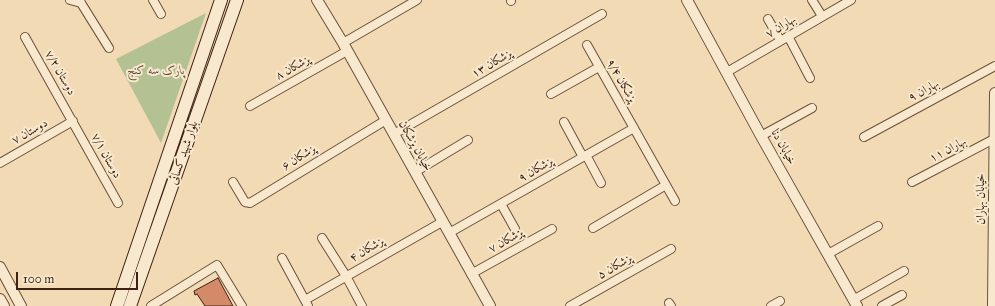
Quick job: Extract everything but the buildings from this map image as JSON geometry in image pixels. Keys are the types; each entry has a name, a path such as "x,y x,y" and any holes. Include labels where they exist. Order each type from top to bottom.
{"main road":[{"name":"بلوار شهید کسائی","path":"117,306 221,0"},
{"name":"بلوار شهید کسائی","path":"130,306 237,0"},
{"path":"163,170 176,175"}],"street":[{"path":"70,0 83,1 109,48"},
{"path":"153,0 161,14"},
{"name":"خیابان پزشکان","path":"317,0 345,47 490,306"},
{"name":"۸ پزشکان","path":"250,106 345,47 416,0"},
{"name":"خیابان دنا","path":"687,0 855,303"},
{"path":"812,0 822,16"},
{"name":"۷ بهاران","path":"727,72 851,0"},
{"name":"۱۳ پزشکان","path":"394,134 602,14"},
{"path":"768,19 780,40"},
{"path":"788,36 810,78"},
{"name":"۷/۲ دوستان","path":"25,37 73,121"},
{"name":"۹/۴ پزشکان","path":"587,45 675,201"},
{"name":"۹ بهاران","path":"864,137 995,66"},
{"path":"551,94 599,67"},
{"name":"خیابان بهاران","path":"993,306 995,93"},
{"path":"762,136 812,108"},
{"name":"۶ پزشکان","path":"233,182 246,202 250,203 386,120"},
{"name":"۷ دوستان","path":"0,163 73,121"},
{"name":"۷/۱ دوستان","path":"73,121 118,203"},
{"path":"564,122 601,183"},
{"name":"۹ پزشکان","path":"449,234 634,128"},
{"name":"۱۱ بهاران","path":"912,182 994,139"},
{"path":"415,172 468,140"},
{"path":"593,228 666,185"},
{"path":"501,204 515,229"},
{"name":"۴ پزشکان","path":"306,303 346,276 442,222"},
{"path":"828,254 878,226"},
{"name":"۷ پزشکان","path":"471,274 552,229"},
{"path":"322,238 346,276 362,306"},
{"name":"۵ پزشکان","path":"570,306 671,249"},
{"path":"282,258 306,303"},
{"path":"151,306 217,265 242,306"},
{"path":"0,267 22,306"},
{"path":"855,303 904,271"},
{"path":"882,306 902,295"},
{"path":"0,299 4,306"},
{"path":"771,306 780,301"}],"green space":[{"name":"پارک سه کنج","path":"206,13 161,143 116,59"}]}
